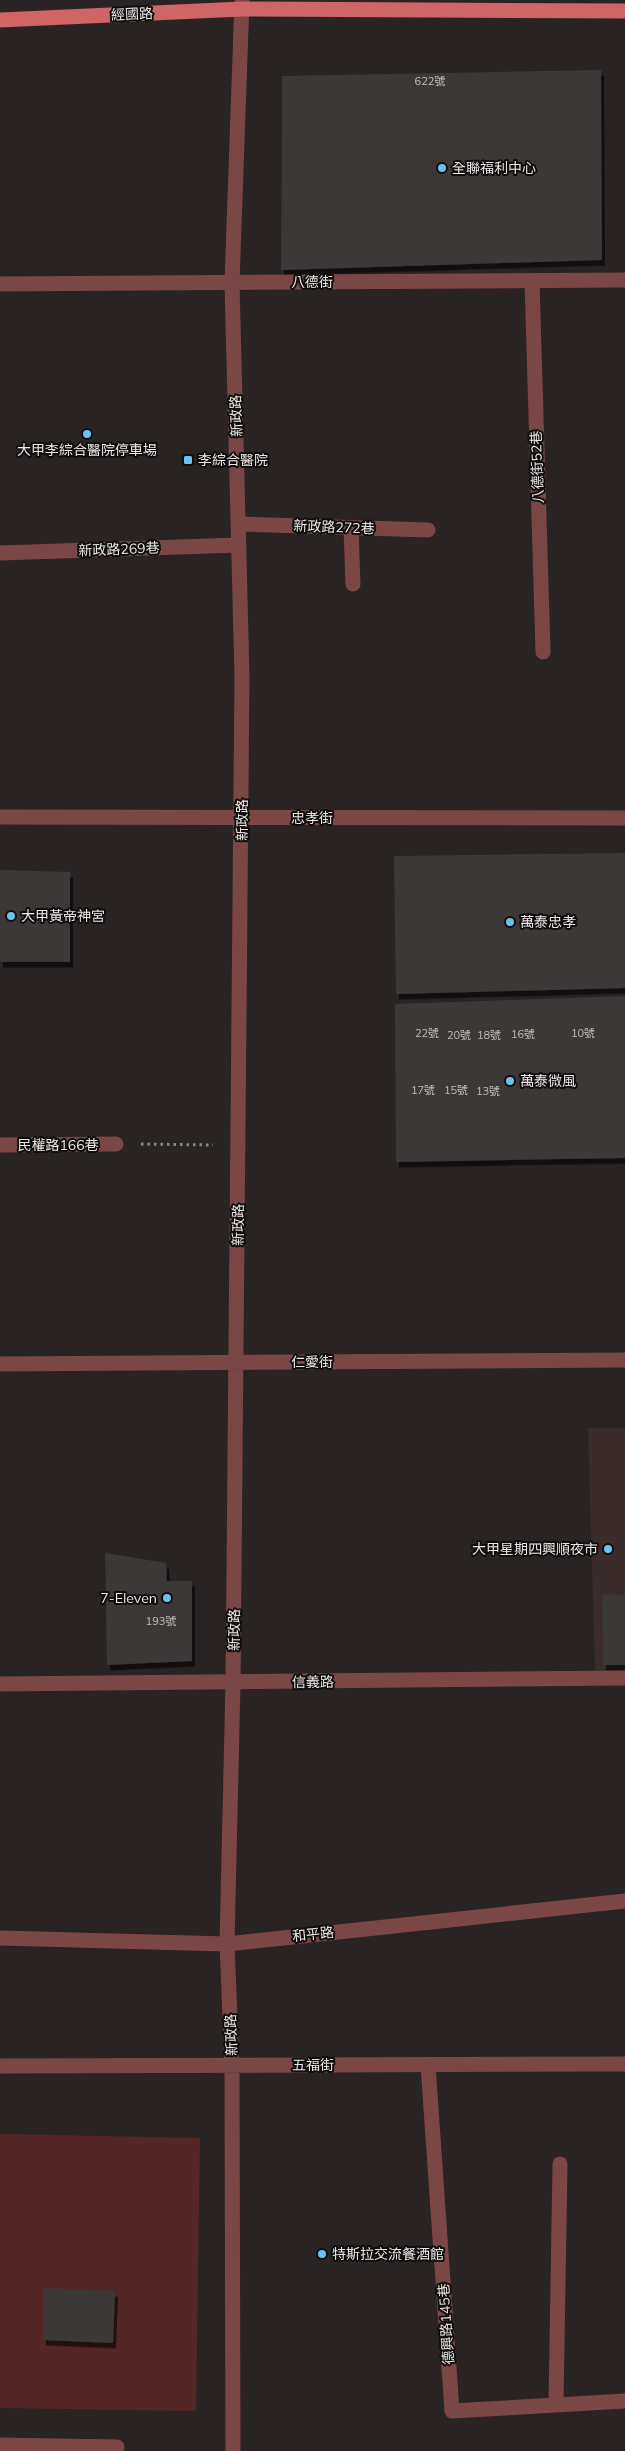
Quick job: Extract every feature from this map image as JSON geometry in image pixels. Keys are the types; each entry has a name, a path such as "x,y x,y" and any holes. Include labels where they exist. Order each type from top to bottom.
{"main road":[{"name":"經國路","path":"0,20 242,5 625,11"}],"street":[{"name":"新政路","path":"233,2451 232,2066 227,1944 233,1683 242,676 240,524 232,283 242,5"},
{"name":"八德街","path":"0,284 625,280"},
{"name":"八德街52巷","path":"532,281 542,652"},
{"name":"新政路272巷","path":"240,524 428,530"},
{"path":"351,528 353,584"},
{"name":"新政路269巷","path":"0,552 239,545"},
{"name":"忠孝街","path":"0,818 625,818"},
{"name":"民權路166巷","path":"0,1145 116,1144"},
{"name":"仁愛街","path":"0,1364 625,1360"},
{"name":"信義路","path":"0,1684 625,1678"},
{"name":"和平路","path":"0,1938 227,1944 625,1901"},
{"name":"五福街","path":"0,2066 625,2064"},
{"name":"德興路145巷","path":"428,2065 452,2410 625,2401"},
{"path":"556,2405 560,2164"},
{"path":"0,2445 117,2447"}],"path":[{"path":"116,1144 239,1145"}],"shaded area":[{"name":"大甲星期四興順夜市","path":"588,1428 625,1428 625,1671 595,1670"},
{"path":"0,2134 200,2138 196,2411 0,2408"}],"building":[{"name":"全聯福利中心","path":"601,70 602,260 281,270 282,76"},
{"name":"萬泰忠孝","path":"625,853 625,988 396,994 394,856"},
{"path":"0,870 70,872 70,962 0,962"},
{"name":"萬泰微風","path":"625,996 625,1158 396,1162 395,1004"},
{"path":"105,1553 166,1563 167,1581 192,1581 192,1661 107,1665"},
{"path":"602,1594 625,1595 625,1665 603,1665"},
{"path":"43,2288 115,2291 113,2343 43,2340"}],"place":[{"name":"全聯福利中心","path":"442,168"},
{"name":"大甲李綜合醫院停車場","path":"87,434"},
{"name":"李綜合醫院","path":"188,460"},
{"name":"大甲黃帝神宮","path":"11,916"},
{"name":"萬泰忠孝","path":"510,922"},
{"name":"萬泰微風","path":"510,1081"},
{"name":"大甲星期四興順夜市","path":"608,1549"},
{"name":"7-Eleven","path":"167,1598"},
{"name":"特斯拉交流餐酒館","path":"322,2254"}]}
